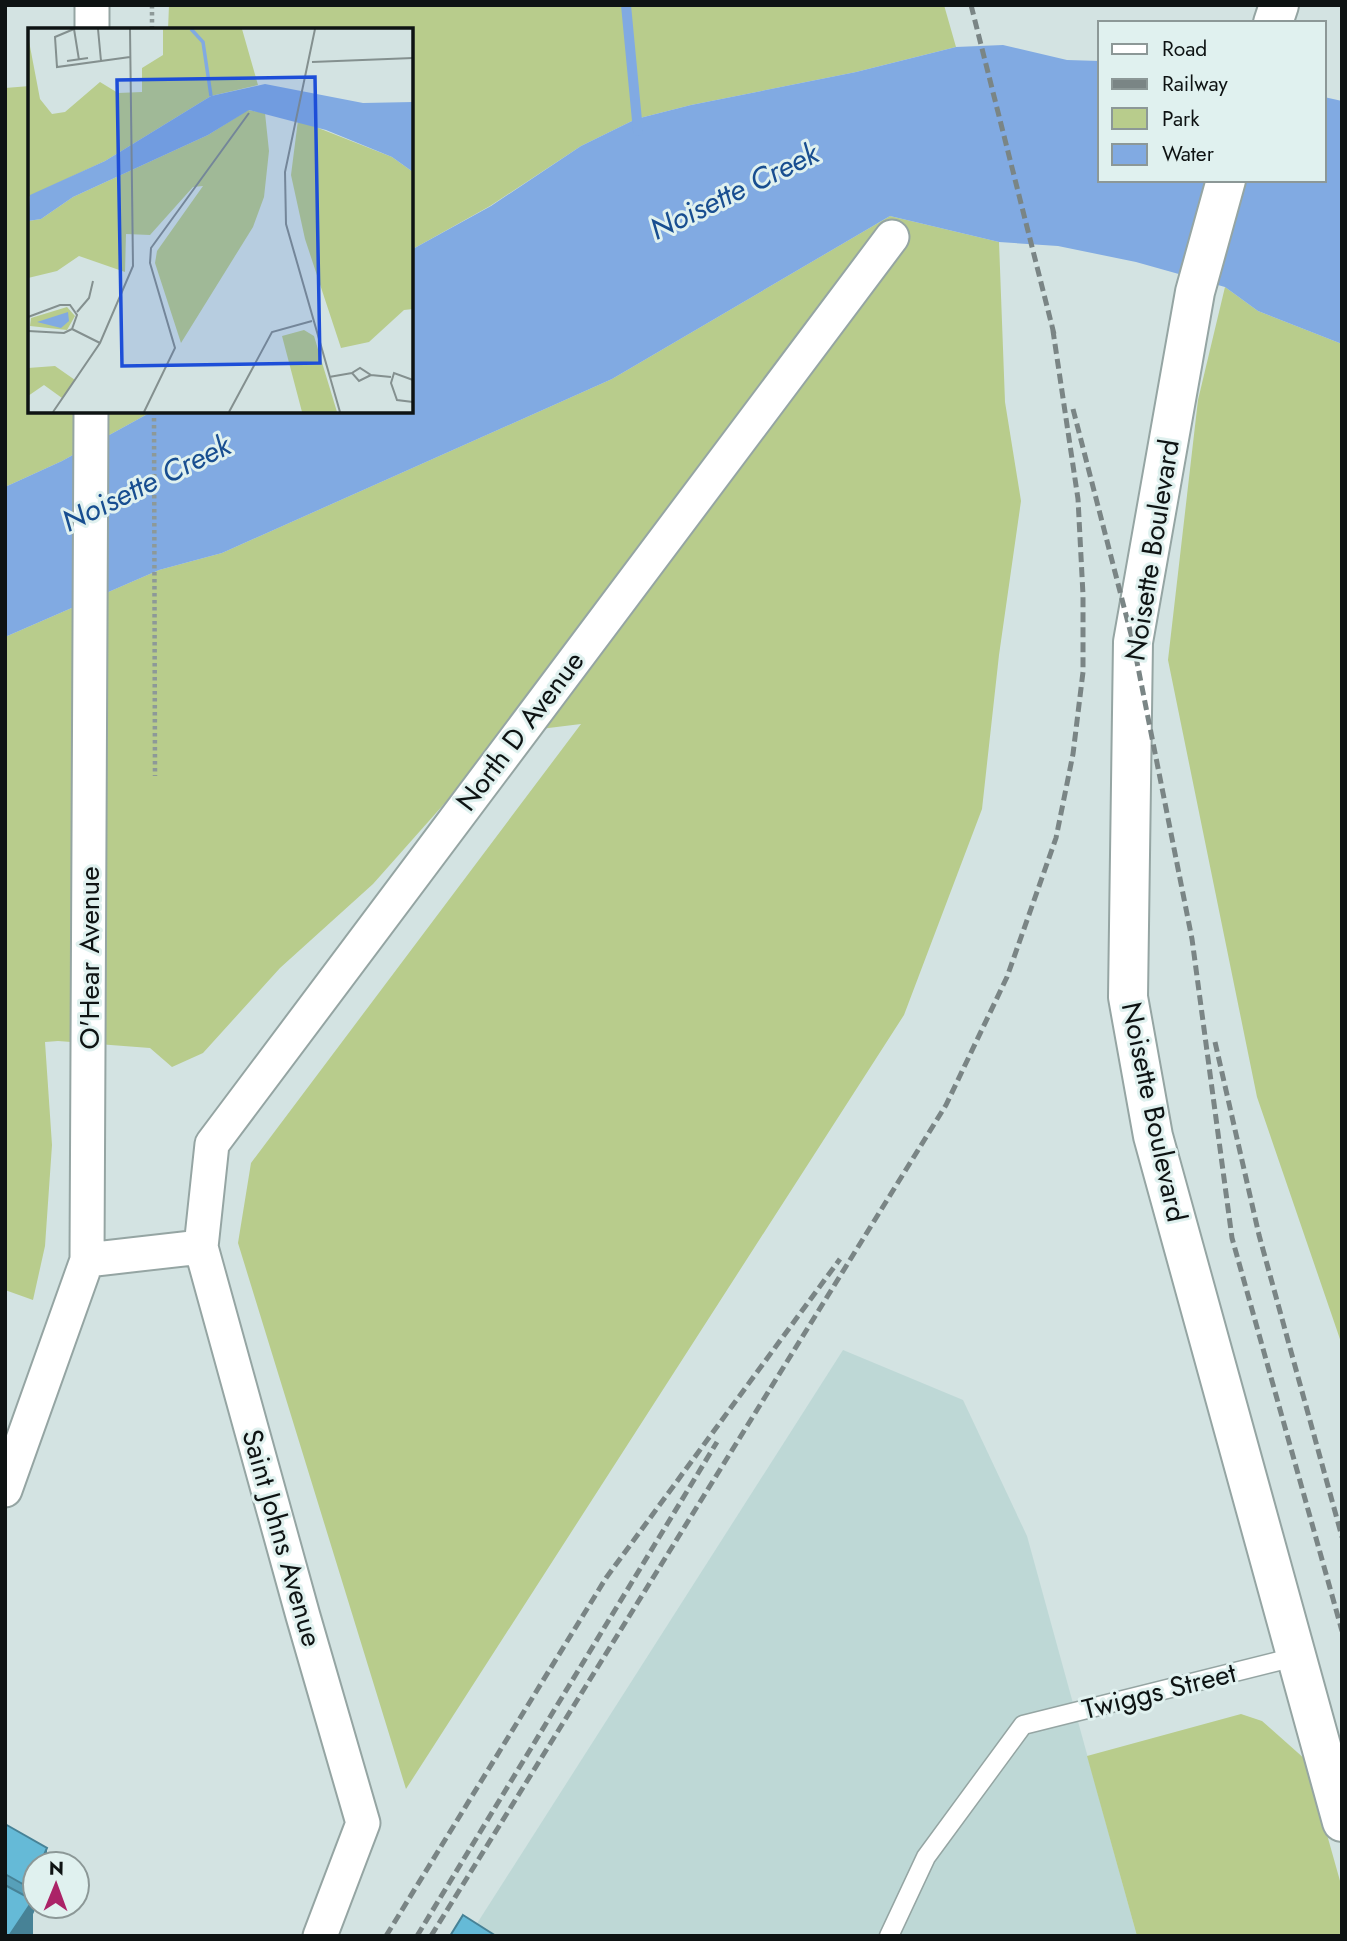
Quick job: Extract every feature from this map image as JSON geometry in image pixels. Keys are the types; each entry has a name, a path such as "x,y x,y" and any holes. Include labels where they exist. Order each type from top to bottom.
{"street":[{"path":"92,5 92,28"},
{"name":"Noisette Boulevard","path":"1225,182 1195,292 1133,642 1128,997 1153,1136 1342,1822"},
{"name":"North D Avenue","path":"201,1247 212,1144 892,237"},
{"name":"O'Hear Avenue","path":"5,1490 87,1260 91,413"},
{"path":"87,1260 201,1247"},
{"name":"Saint Johns Avenue","path":"201,1247 363,1823 320,1936"}],"lane":[{"name":"Twiggs Street","path":"889,1936 926,1857 1023,1725 1295,1657"}],"path":[{"path":"152,5 152,28"},
{"path":"154,413 155,776"}],"shaded area":[{"path":"843,1350 963,1400 1027,1536 1137,1936 469,1936"}],"green space":[{"path":"169,5 944,5 956,47 856,72 691,105 636,119 581,146 490,206 413,249 413,28 168,28"},
{"path":"28,86 28,413 149,413 62,461 5,487 5,88"},
{"path":"890,216 999,242 1005,402 1021,501 999,655 982,809 904,1015 406,1789 238,1243 251,1163 581,724 507,733 373,884 280,968 203,1053 172,1067 150,1048 45,1042 52,1145 45,1246 33,1300 5,1290 5,637 159,570 222,553 612,379"},
{"path":"1225,287 1258,311 1342,344 1342,1345 1257,1097 1168,660 1198,400"},
{"path":"1241,1714 1262,1721 1306,1760 1342,1888 1342,1936 1137,1936 1087,1756"}],"water":[{"name":"Noisette Creek","path":"1003,45 1067,60 1098,61 1098,182 1326,182 1326,97 1342,101 1342,344 1258,311 1225,287 1136,262 1058,246 999,242 890,216 612,379 222,553 159,570 5,637 5,487 62,461 149,413 413,413 413,249 491,206 581,146 636,119 691,105 856,72 956,47"}],"building":[{"path":"5,1824 47,1848 21,1850 21,1883 5,1874"},
{"path":"5,1885 21,1894 21,1918 9,1936 5,1936"},
{"path":"463,1915 496,1936 450,1936"}],"waterway":[{"path":"626,5 638,131"}],"railway":[{"path":"971,5 1054,334"},
{"path":"431,1936 946,1105 1007,977 1056,838 1073,754 1083,672 1083,595 1078,499 1052,324"},
{"path":"1073,409 1133,642 1192,939 1232,1238 1342,1631"},
{"path":"1215,1042 1259,1235 1342,1537"},
{"path":"386,1936 606,1578 840,1259"},
{"path":"417,1936 717,1442"}]}
